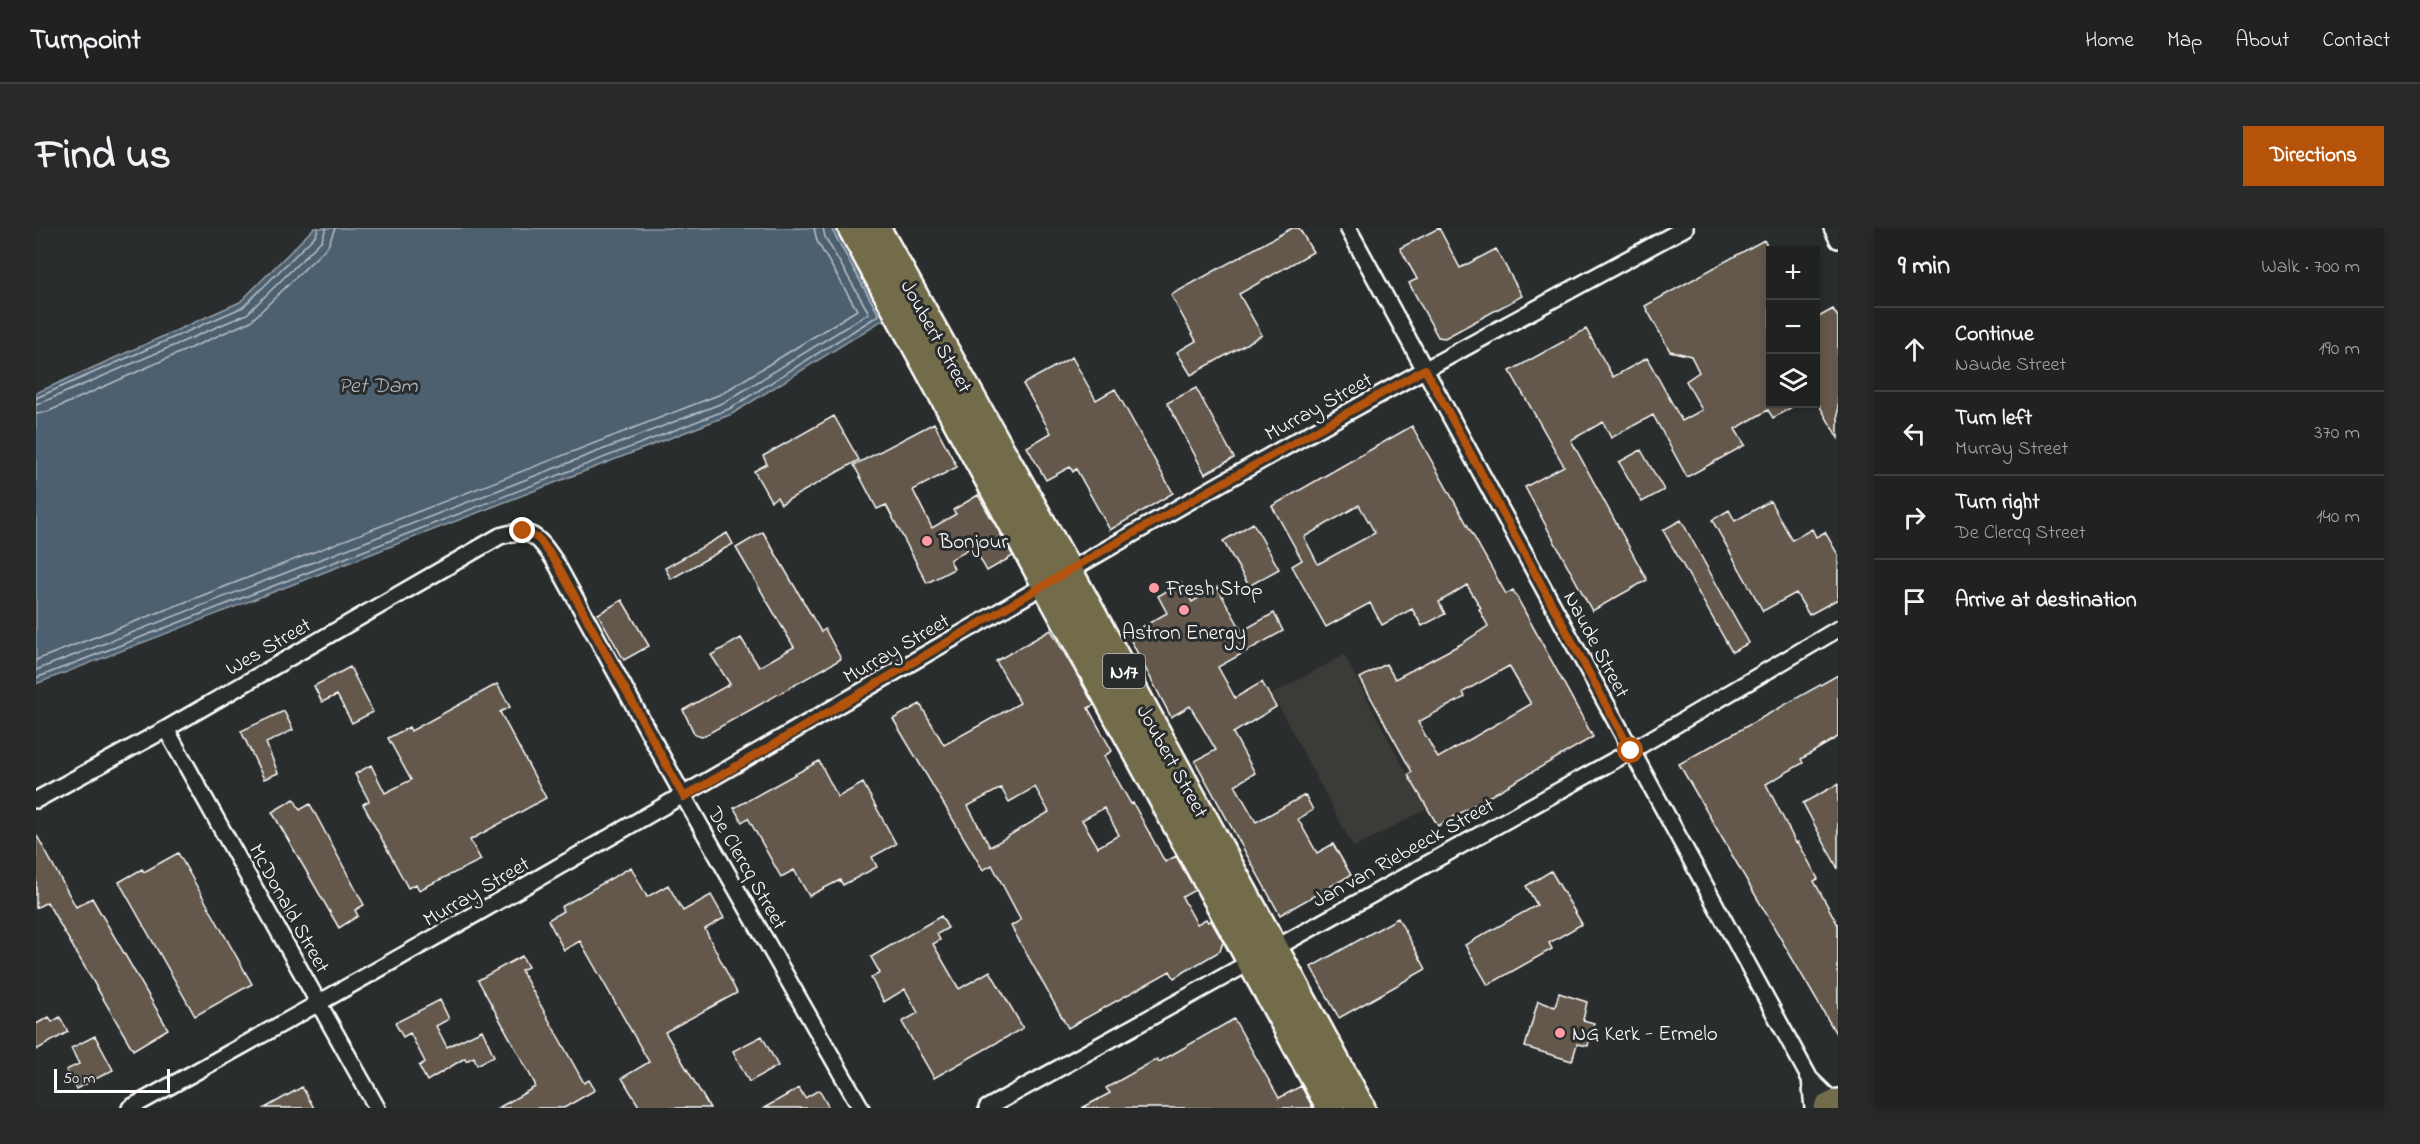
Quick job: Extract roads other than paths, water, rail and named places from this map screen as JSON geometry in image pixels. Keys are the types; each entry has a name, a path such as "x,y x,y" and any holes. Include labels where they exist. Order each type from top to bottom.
{"highway":[{"name":"Joubert Street","path":"868,235 1069,572 1361,1108"},
{"name":"Joubert Street","path":"868,235 1045,585 1331,1108"}],"street":[{"name":"Naude Street","path":"1348,228 1810,1079 1831,1106"},
{"name":"Murray Street","path":"130,1108 319,1004 684,797 1045,585 1425,369 1685,228"},
{"path":"1832,228 1838,240"},
{"name":"Wes Street","path":"36,800 166,729 500,536 523,531"},
{"name":"De Clercq Street","path":"523,531 539,539 556,562 684,797 861,1108"},
{"name":"Jan van Riebeeck Street","path":"987,1108 1631,751 1838,629"},
{"name":"McDonald Street","path":"166,729 377,1108"},
{"name":"Naude Street","path":"1810,1079 1831,1106"}],"water":[{"name":"Pet Dam","path":"314,228 835,228 889,316 732,414 36,684 36,393 240,302"}],"place":[{"name":"Bonjour","path":"927,541"},
{"name":"Fresh Stop","path":"1154,588"},
{"name":"Astron Energy","path":"1184,610"},
{"name":"NG Kerk - Ermelo","path":"1560,1033"}]}
